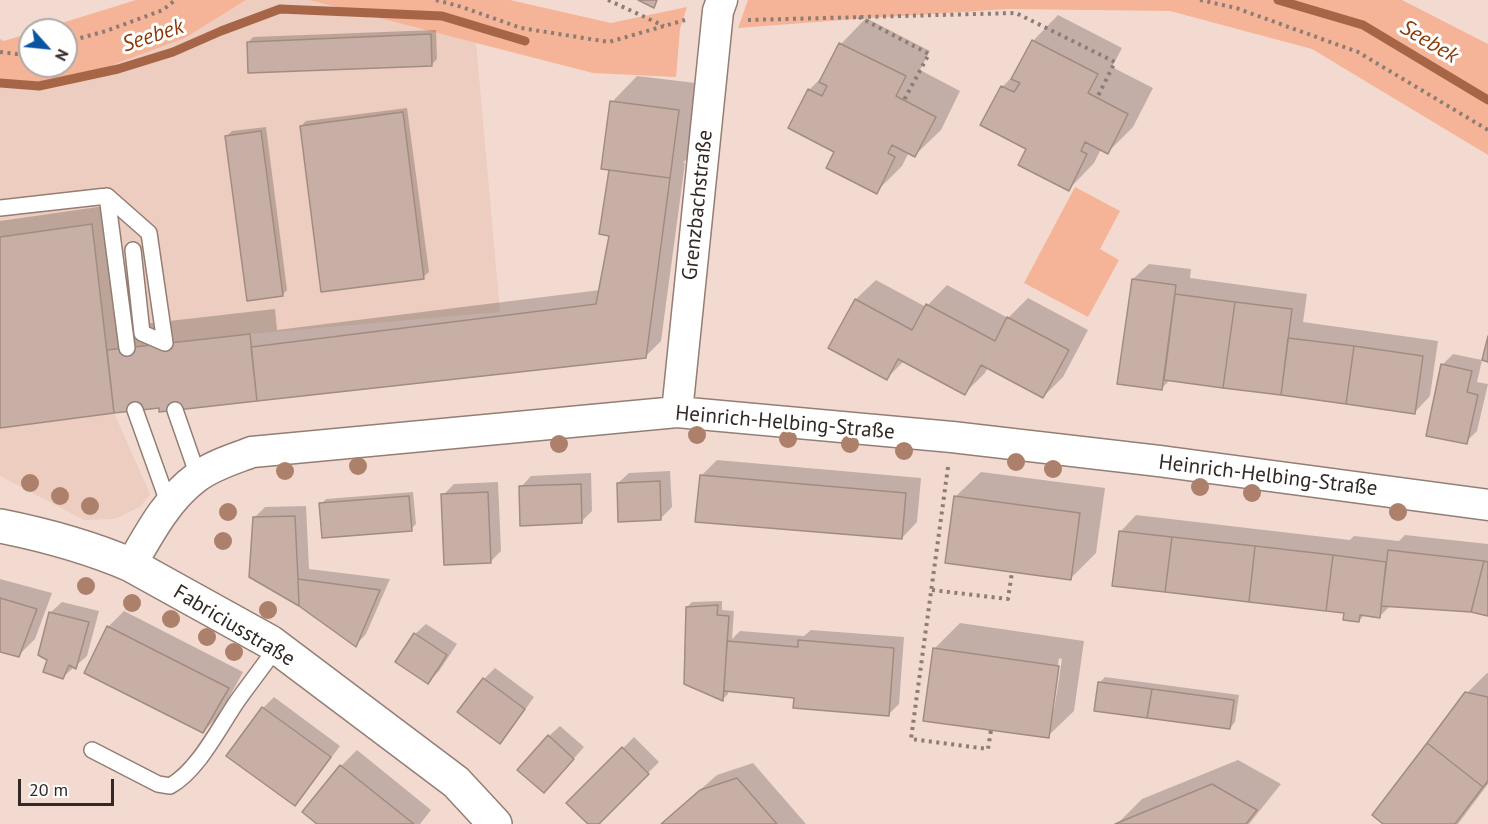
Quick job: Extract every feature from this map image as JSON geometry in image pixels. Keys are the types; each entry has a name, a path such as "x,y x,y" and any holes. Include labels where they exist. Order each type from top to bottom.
{"street":[{"name":"Grenzbachstraße","path":"677,412 720,10"},
{"name":"Heinrich-Helbing-Straße","path":"131,566 155,523 169,505 198,476 252,452 677,412 952,437 1159,461 1488,505"},
{"name":"Fabriciusstraße","path":"0,526 34,533 106,555 131,566 260,636 456,782 495,824"}],"lane":[{"path":"106,196 127,348"},
{"path":"0,208 106,196 149,232 165,344 142,333 133,249"},
{"path":"135,410 169,505"},
{"path":"175,410 198,476"},
{"path":"92,750 158,784 170,786 180,781 204,753 238,700 277,647"}],"path":[{"path":"78,39 106,32 164,10 175,0"},
{"path":"436,0 462,6 521,28 609,42 665,26 608,0"},
{"path":"1200,0 1236,8 1358,52 1488,130"},
{"path":"720,10 858,17 1016,13 1114,62 1097,98"},
{"path":"858,17 929,54 904,100"},
{"path":"0,52 18,54"},
{"path":"952,437 911,739 988,749 991,730"},
{"path":"932,590 1008,599 1012,572"}],"shaded area":[{"path":"136,0 246,0 185,38 78,78 78,18"},
{"path":"246,0 309,0 476,43 500,312 250,334 107,350 114,413 150,494 141,506 115,519 84,520 0,476 0,86 51,88 185,38"},
{"path":"309,0 510,0 611,23 687,7 680,29 676,77 593,73"},
{"path":"748,0 1402,0 1488,44 1488,155 1312,49 1170,11 1008,9 738,28"},
{"path":"18,37 18,78 78,78 51,88 0,86 0,39 4,41"},
{"path":"1075,187 1120,211 1100,249 1119,260 1088,317 1024,283"}],"building":[{"path":"638,0 657,0 654,8"},
{"path":"431,34 432,66 248,73 247,42"},
{"path":"1032,40 1098,74 1088,93 1128,114 1108,154 1085,142 1081,151 1087,154 1069,191 1018,165 1026,149 980,125 1001,86 1014,92 1020,83 1011,79"},
{"path":"839,43 906,76 896,96 936,117 915,157 892,145 888,153 895,157 877,194 826,168 834,152 788,128 808,89 822,96 827,86 819,82"},
{"path":"610,101 679,110 670,178 601,169"},
{"path":"403,112 424,279 321,292 300,126"},
{"path":"261,131 283,296 247,301 225,136"},
{"path":"609,170 670,178 646,358 257,401 251,347 596,304 609,236 599,234"},
{"path":"92,224 114,413 0,428 0,237"},
{"path":"1132,279 1176,285 1162,390 1117,384"},
{"path":"1175,294 1235,302 1223,388 1164,380"},
{"path":"855,299 912,330 926,304 995,341 1007,317 1069,350 1043,398 981,365 965,395 898,359 887,380 828,348"},
{"path":"1235,302 1292,309 1281,395 1223,388"},
{"path":"250,334 257,401 159,412 159,408 114,413 107,350"},
{"path":"1488,336 1488,362 1482,360"},
{"path":"1288,338 1354,346 1346,404 1281,395"},
{"path":"1354,346 1423,356 1415,414 1346,404"},
{"path":"1441,364 1472,371 1467,392 1478,395 1467,444 1426,436"},
{"path":"700,475 906,493 902,539 695,522"},
{"path":"660,481 661,520 618,522 617,483"},
{"path":"581,484 582,523 520,526 519,486"},
{"path":"488,492 491,563 444,565 441,494"},
{"path":"409,496 412,531 322,538 319,503"},
{"path":"954,496 1080,513 1071,580 945,563"},
{"path":"295,516 299,606 249,577 253,517"},
{"path":"1119,531 1172,537 1165,592 1112,586"},
{"path":"1172,537 1255,546 1249,602 1165,592"},
{"path":"1255,546 1333,555 1326,611 1249,602"},
{"path":"1388,550 1484,561 1471,612 1381,606"},
{"path":"1333,555 1386,562 1380,618 1360,615 1359,622 1343,620 1344,613 1326,611"},
{"path":"1484,561 1488,562 1488,616 1471,612"},
{"path":"298,579 380,590 356,647 299,606"},
{"path":"0,598 37,609 19,657 0,652"},
{"path":"718,605 717,615 729,616 723,701 684,684 686,607"},
{"path":"49,612 89,622 76,669 69,665 63,679 43,672 47,660 38,655"},
{"path":"107,626 229,688 203,733 84,673"},
{"path":"414,633 447,655 428,684 395,662"},
{"path":"798,640 894,648 889,716 793,708 794,698 724,691 727,641 798,647"},
{"path":"933,648 1059,666 1049,738 923,721"},
{"path":"483,678 525,709 500,744 457,712"},
{"path":"1098,682 1152,689 1147,718 1094,711"},
{"path":"1152,689 1234,700 1230,729 1147,718"},
{"path":"1465,692 1488,697 1488,781 1483,787 1427,743"},
{"path":"262,707 331,757 295,806 226,756"},
{"path":"548,735 574,759 544,793 517,770"},
{"path":"1427,743 1483,787 1455,824 1383,824 1372,815"},
{"path":"622,747 649,774 599,824 588,824 566,803"},
{"path":"340,765 414,824 317,824 302,812"},
{"path":"737,778 777,824 661,824 700,790"},
{"path":"1212,784 1257,810 1246,824 1115,824"}],"waterway":[{"name":"Seebek","path":"1278,0 1363,25 1488,100"},
{"name":"Seebek","path":"0,83 39,86 118,69 173,52 280,9 442,16 525,41"}]}
